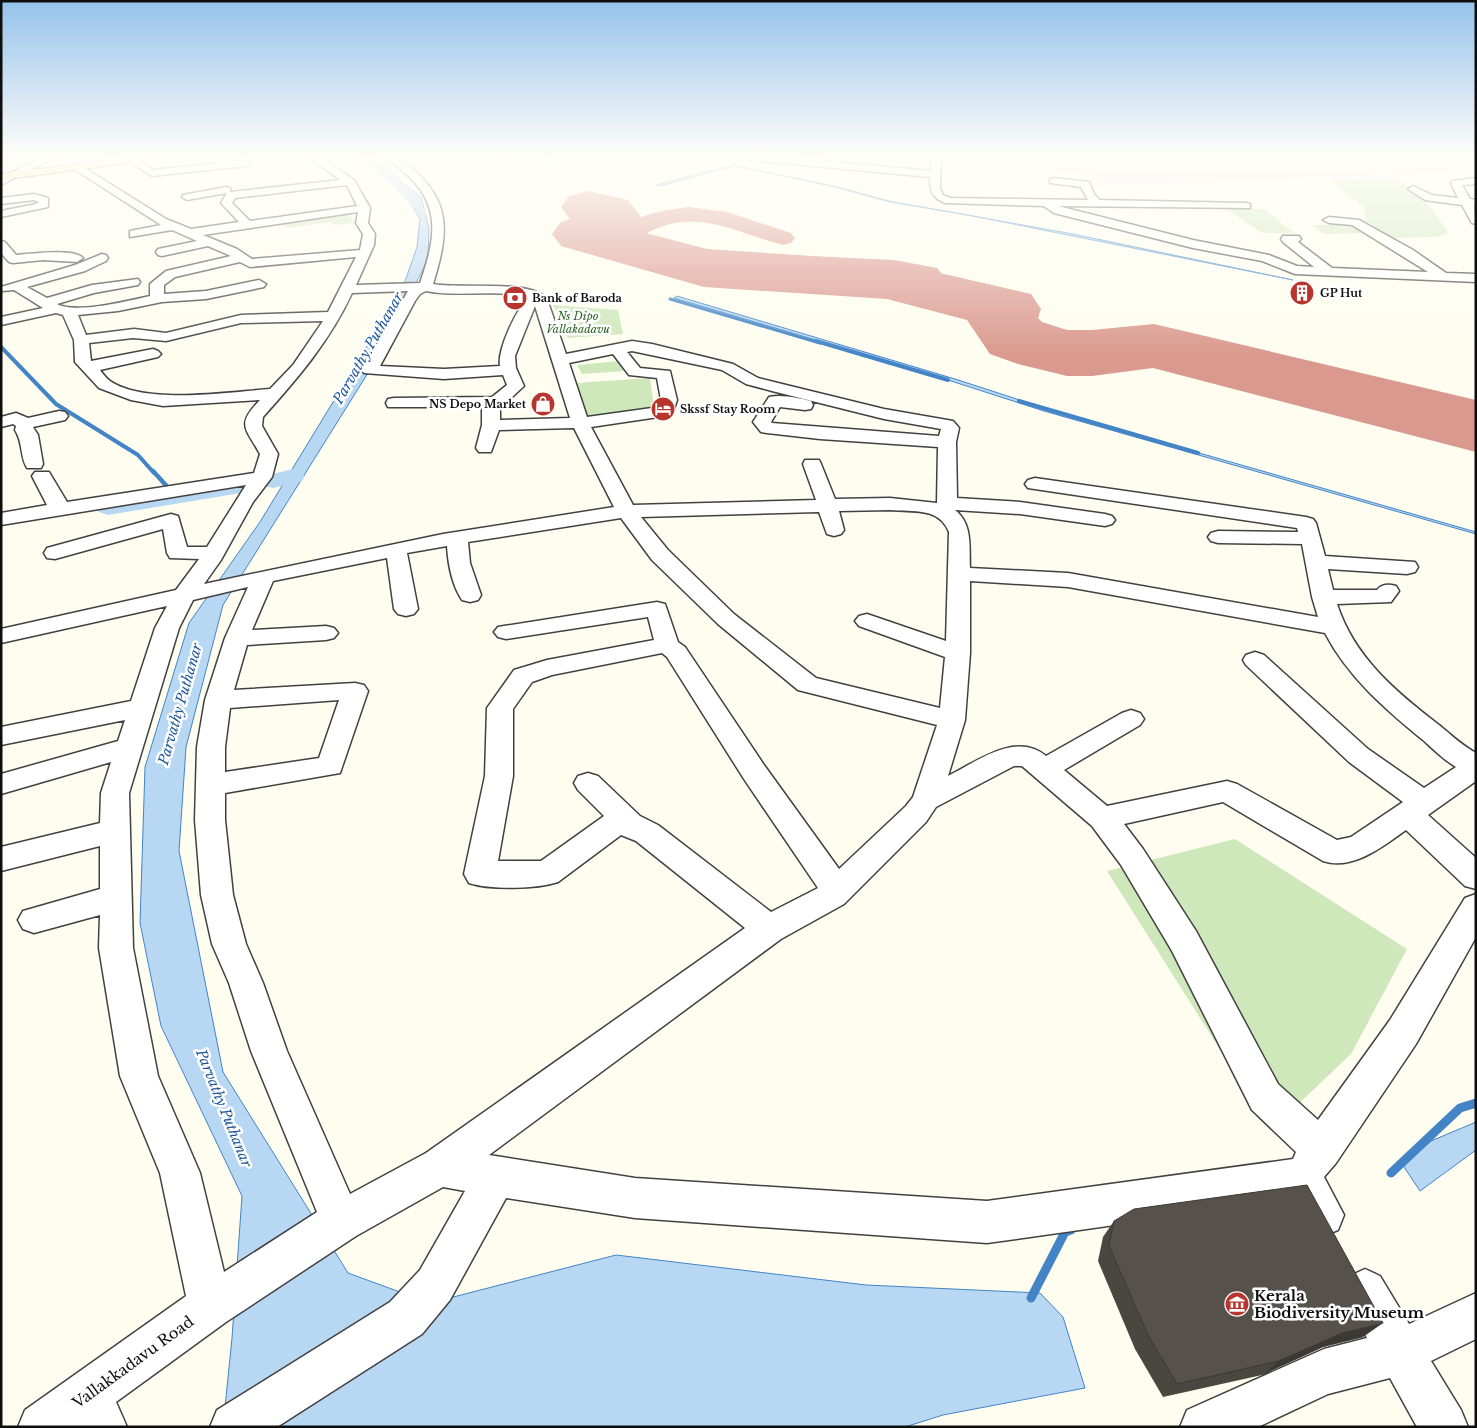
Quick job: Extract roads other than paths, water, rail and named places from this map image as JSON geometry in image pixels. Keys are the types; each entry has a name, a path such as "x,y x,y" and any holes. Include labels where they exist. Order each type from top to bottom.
{"street":[{"path":"168,224 234,252 250,262 363,253"},
{"path":"187,233 252,224 273,235"},
{"path":"218,1302 180,1173 139,1076 116,948 116,793 167,628 192,594 244,501 262,477 269,454 253,426 254,416 299,368 333,316 368,245 369,234 362,224"},
{"path":"425,287 439,237 438,224"},
{"path":"1110,224 1275,261 1295,270 1476,278"},
{"path":"1358,224 1409,253 1444,277"},
{"path":"134,234 172,226"},
{"path":"1294,239 1287,239 1307,253 1314,263 1331,273"},
{"path":"162,252 209,242"},
{"path":"1189,243 1251,242 1269,253 1275,261"},
{"path":"1,245 13,259 43,256 77,258"},
{"path":"278,248 288,259"},
{"path":"8,287 80,268 102,258"},
{"path":"158,298 157,284 171,274 241,258"},
{"path":"1,321 56,308 109,292 132,282"},
{"path":"347,288 425,287 439,291 506,283 537,297 561,360 580,423 626,511 660,555 726,619 807,684 952,720"},
{"path":"8,287 56,308 118,307 158,298 206,295 259,284"},
{"path":"425,287 415,290 370,370 444,374 508,370"},
{"path":"485,448 491,424 492,406 516,386 506,363 510,342 520,325 520,318 528,305 537,297"},
{"path":"9,307 24,316"},
{"path":"56,308 82,340 83,362 105,385 137,396 163,402 276,394"},
{"path":"82,340 134,333 143,336 166,337 241,319 333,316"},
{"path":"561,360 632,346 674,353 727,367 752,381 884,414 947,425 950,428 945,506 954,519 959,532 958,653 952,720 926,800"},
{"path":"491,424 580,423 670,414 664,374 635,372 616,348"},
{"path":"88,368 153,354"},
{"path":"818,398 806,406 775,401 762,422 767,428 820,434 948,442"},
{"path":"394,402 497,402"},
{"path":"1,422 16,418 25,424 59,416"},
{"path":"25,424 24,430 29,435 38,470 57,502 58,510"},
{"path":"812,464 831,518"},
{"path":"1,519 262,477"},
{"path":"1035,484 1306,523 1317,562 1323,597 1333,627 1355,662 1375,684 1462,758 1476,767 1360,846 1334,853 1227,791 1102,818"},
{"path":"1,636 396,549 626,511 831,518 890,504 1020,508 1105,520"},
{"path":"55,553 171,520 178,553 214,553"},
{"path":"1218,537 1311,538"},
{"path":"457,538 460,563 470,595"},
{"path":"396,549 406,609"},
{"path":"1317,562 1407,567"},
{"path":"959,574 1011,578 1026,576 1068,580 1333,627"},
{"path":"253,579 218,700 211,747 210,820 217,895 229,944 246,983 268,1051 336,1224"},
{"path":"1323,597 1383,597 1388,591"},
{"path":"506,632 657,609 667,645 676,652 754,772 837,891"},
{"path":"867,621 958,653"},
{"path":"237,638 326,633"},
{"path":"630,824 615,824 547,873 480,874 499,776 500,708 523,676 547,668 667,645"},
{"path":"1256,660 1339,737 1404,790 1416,808 1476,878"},
{"path":"210,785 330,766 355,691 218,700"},
{"path":"1,736 142,708"},
{"path":"1044,769 1131,719"},
{"path":"1,784 130,747"},
{"path":"926,800 1009,757 1028,756 1102,818 1132,857 1184,941 1264,1097 1312,1163 1344,1253 1399,1353 1444,1427"},
{"path":"588,783 630,824 648,832 769,929"},
{"name":"Vallakkadavu Road","path":"42,1427 96,1410 218,1302 336,1224 440,1167 769,929 837,891 916,814 926,800"},
{"path":"1,859 116,831"},
{"path":"34,920 116,898"},
{"path":"440,1167 636,1198 987,1222 1312,1163 1403,1032 1476,907"},
{"path":"234,1427 406,1318 435,1285 496,1176"},
{"path":"1204,1427 1324,1372 1399,1353 1476,1315"}],"water":[{"name":"Parvathy Puthanar","path":"420,224 428,224 428,260 373,365 223,605 186,747 179,851 223,1072 348,1273 430,1303 616,1255 866,1285 1040,1293 1063,1317 1085,1388 943,1415 905,1427 223,1427 232,1338 242,1196 161,1026 140,923 145,767 189,623 260,522 403,287 417,247"},
{"path":"1009,224 1073,234 1293,280"},
{"path":"677,296 955,379 1066,415 1476,532 1476,534 1044,411 917,370 674,298"},
{"path":"1476,1122 1476,1150 1420,1191 1402,1164 1431,1141"}],"waterway":[{"path":"670,299 820,343"},
{"path":"816,341 948,380"},
{"path":"1,347 56,404 138,455 154,473"},
{"path":"1019,401 1198,453"},
{"path":"153,471 172,492"},
{"path":"273,481 293,476"},
{"path":"108,507 253,484"},
{"path":"1391,1173 1460,1108 1476,1103"},
{"path":"1031,1298 1065,1232 1071,1230"}],"place":[{"name":"GP Hut","path":"1302,293"},
{"name":"Bank of Baroda","path":"515,298"},
{"name":"NS Depo Market","path":"543,404"},
{"name":"Skssf Stay Room","path":"663,409"},
{"name":"Kerala Biodiversity Museum","path":"1237,1304"}],"park label":[{"name":"Ns Dipo Vallakadavu","path":"578,322"}]}
